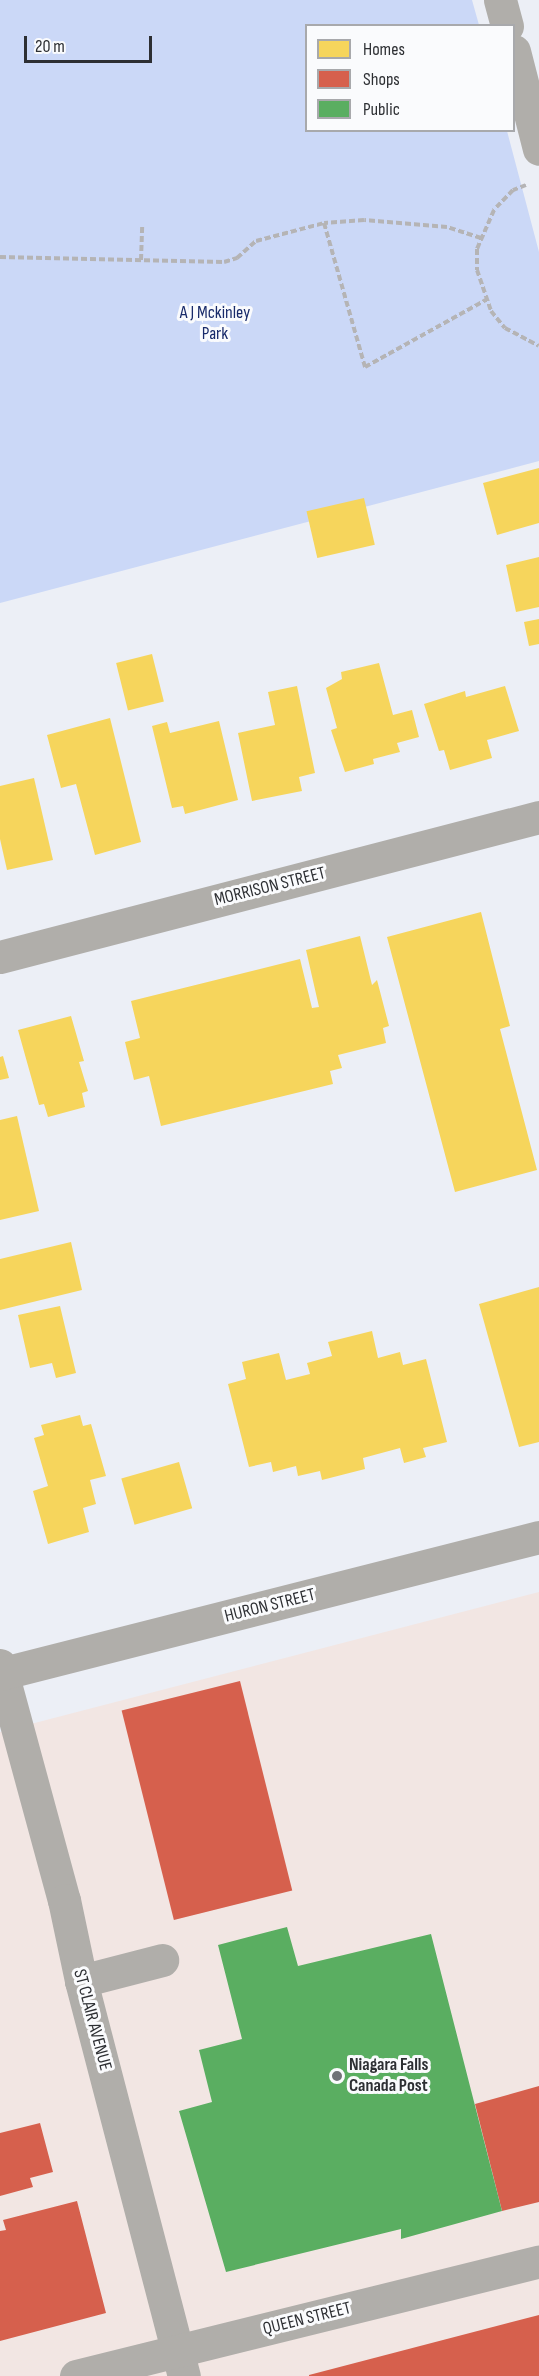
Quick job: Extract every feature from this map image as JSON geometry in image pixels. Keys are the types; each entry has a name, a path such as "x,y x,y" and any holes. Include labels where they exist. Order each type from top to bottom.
{"street":[{"path":"500,0 506,24"},
{"path":"515,56 532,95 539,149"},
{"name":"MORRISON STREET","path":"0,957 539,817"},
{"name":"HURON STREET","path":"1,1671 539,1537"},
{"name":"ST CLAIR AVENUE","path":"1,1671 64,1900 81,1981 180,2363"},
{"path":"81,1981 162,1959"},
{"name":"QUEEN STREET","path":"76,2376 180,2363 539,2261"}],"path":[{"path":"530,183 513,190 494,210 481,238 477,270 486,300 505,328 539,346"},
{"path":"0,257 224,262 237,258 256,241 324,223 364,220 447,227 481,238"},
{"path":"324,223 365,367 486,300"},
{"path":"141,260 142,224"}],"shaded area":[{"path":"539,1592 539,2376 0,2376 0,1732"}],"green space":[{"name":"A J Mckinley Park","path":"0,0 472,0 479,24 305,24 305,132 507,132 539,252 539,461 0,603"}],"building: Homes":[{"path":"539,468 539,523 497,535 483,483"},
{"path":"364,498 375,545 317,558 307,511"},
{"path":"539,557 539,607 516,612 506,565"},
{"path":"539,619 539,644 529,646 524,622"},
{"path":"152,654 164,702 128,710 116,663"},
{"path":"379,663 393,715 412,710 419,737 397,743 400,752 373,759 374,764 345,772 331,730 337,728 326,688 342,679 341,672"},
{"path":"297,686 315,773 299,777 302,791 252,801 238,733 275,725 268,692"},
{"path":"505,686 519,731 487,740 492,758 450,770 444,750 439,751 424,704 465,691 466,697"},
{"path":"110,718 141,842 95,855 76,784 61,788 47,735"},
{"path":"219,721 238,800 185,814 183,806 172,808 152,726 167,722 170,733"},
{"path":"34,778 53,860 7,870 0,839 0,786"},
{"path":"481,912 510,1026 500,1029 537,1170 455,1192 387,937"},
{"path":"360,936 372,985 377,980 389,1026 383,1028 386,1043 338,1055 342,1068 330,1071 333,1084 161,1126 149,1076 134,1080 125,1042 140,1038 131,1001 300,959 312,1008 319,1007 306,950"},
{"path":"71,1016 84,1061 79,1062 88,1091 82,1093 85,1107 48,1117 44,1104 39,1105 18,1030"},
{"path":"3,1056 9,1078 0,1080 0,1057"},
{"path":"17,1116 39,1211 0,1220 0,1120"},
{"path":"71,1242 82,1290 0,1310 0,1259"},
{"path":"539,1287 539,1442 519,1447 479,1304"},
{"path":"60,1306 76,1373 56,1378 52,1363 30,1368 18,1315"},
{"path":"372,1331 378,1358 400,1352 403,1365 426,1359 447,1442 423,1448 426,1457 404,1463 400,1448 363,1458 365,1469 322,1480 320,1471 298,1476 296,1466 273,1472 271,1462 249,1467 228,1384 246,1379 242,1362 279,1353 286,1380 310,1374 307,1363 332,1356 328,1342"},
{"path":"80,1415 83,1426 91,1424 106,1476 90,1480 96,1504 83,1508 89,1532 48,1544 33,1491 48,1486 34,1438 44,1435 41,1425"},
{"path":"179,1462 192,1508 135,1525 121,1479"}],"building: Shops":[{"path":"240,1681 292,1891 174,1920 122,1711"},
{"path":"539,2086 539,2202 502,2211 475,2104"},
{"path":"40,2123 53,2172 30,2178 33,2187 0,2196 0,2133"},
{"path":"77,2201 106,2313 0,2341 0,2231 6,2230 3,2220"},
{"path":"539,2315 539,2376 309,2376 309,2375"}],"building: Public":[{"name":"Niagara Falls Canada Post","path":"287,1927 298,1966 431,1934 502,2211 401,2239 401,2229 226,2272 179,2111 212,2102 199,2050 242,2039 218,1945"}],"place":[{"name":"Niagara Falls Canada Post","path":"337,2076"}]}
